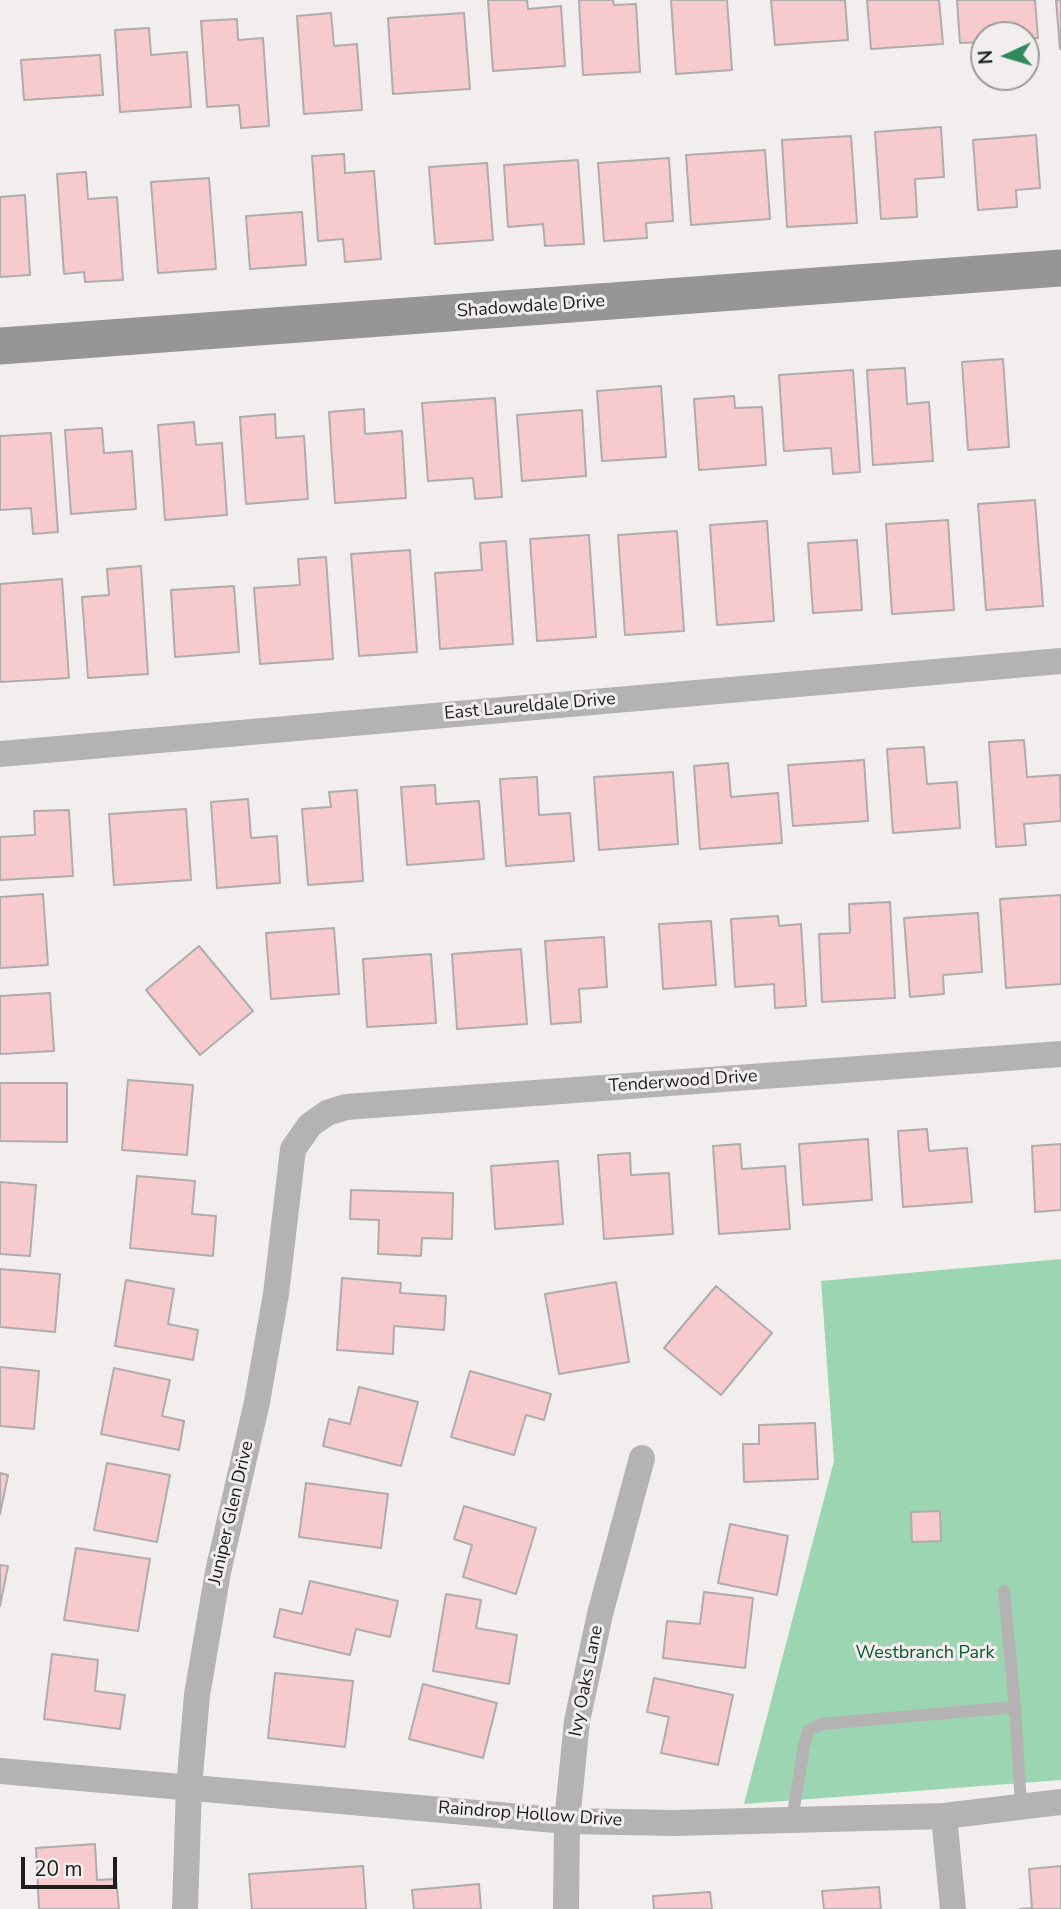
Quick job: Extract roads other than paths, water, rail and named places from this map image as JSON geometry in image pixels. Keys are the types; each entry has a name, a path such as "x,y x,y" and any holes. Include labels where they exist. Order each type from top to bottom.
{"street":[{"name":"Shadowdale Drive","path":"0,345 1061,268"},
{"name":"East Laureldale Drive","path":"0,754 1061,661"},
{"name":"Tenderwood Drive","path":"310,1125 327,1113 346,1107 1061,1054"},
{"name":"Juniper Glen Drive","path":"185,1909 189,1787 197,1695 218,1572 257,1402 276,1294 293,1149 310,1125"},
{"name":"Ivy Oaks Lane","path":"566,1909 567,1821 578,1721 600,1614 642,1458"},
{"name":"Raindrop Hollow Drive","path":"0,1771 567,1821 675,1823 944,1816 1061,1802"},
{"path":"944,1816 953,1909"}],"lane":[{"path":"1004,1591 1016,1707 1021,1807"},
{"path":"792,1820 808,1731 821,1724 1016,1707"}],"park label":[{"name":"Westbranch Park","path":"925,1654"}]}
